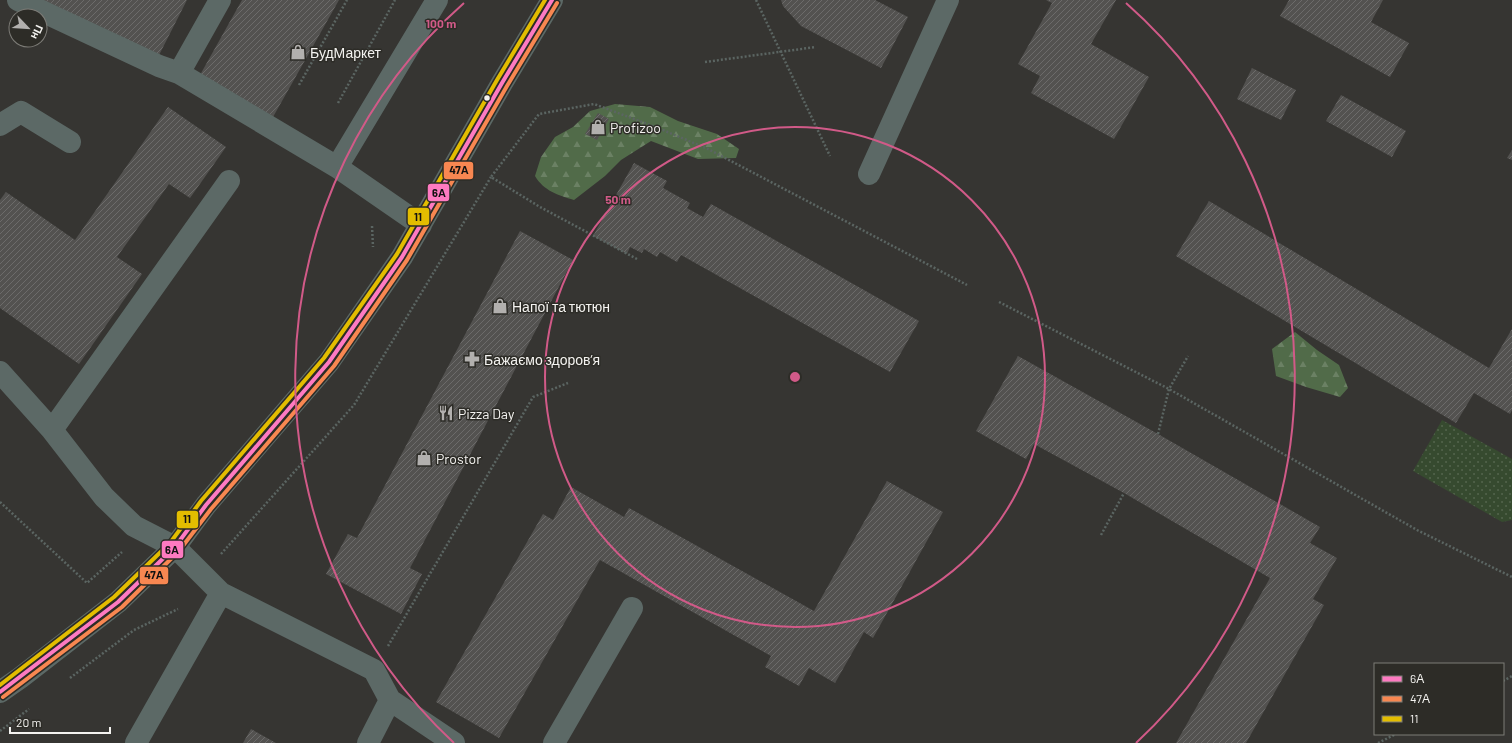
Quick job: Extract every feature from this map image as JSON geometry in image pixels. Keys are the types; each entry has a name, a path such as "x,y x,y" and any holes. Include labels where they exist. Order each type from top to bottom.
{"street":[{"path":"18,0 160,66 179,73 337,167 421,225"},
{"path":"179,73 220,0"},
{"path":"337,167 437,0"},
{"path":"0,692 118,602 175,547 206,506 329,362 402,257 502,83 552,0"},
{"path":"870,174 948,0"},
{"path":"0,125 21,112 70,142"},
{"path":"52,430 228,181"},
{"path":"0,372 52,430 104,496 134,526 175,547 204,574 221,593 374,670 390,700 454,743"},
{"path":"136,743 221,593"},
{"path":"554,743 632,608"},
{"path":"368,743 390,700"}],"path":[{"path":"299,85 347,0"},
{"path":"338,103 395,0"},
{"path":"756,0 830,156"},
{"path":"705,62 781,53 816,47"},
{"path":"204,574 354,405 491,177 539,114 594,104 708,149 967,285"},
{"path":"491,177 540,207 637,259"},
{"path":"999,302 1169,389 1417,530 1512,577"},
{"path":"1158,434 1169,389 1188,356"},
{"path":"374,670 533,397 568,383"},
{"path":"1101,535 1124,493"},
{"path":"0,502 87,583 126,548"},
{"path":"66,682 134,630 170,612 221,593"},
{"path":"0,731 34,705"},
{"path":"1378,743 1394,735"}],"green space":[{"path":"615,104 650,107 678,121 717,134 739,149 736,158 698,159 651,141 621,160 605,176 574,200 547,189 535,176 541,157 555,137 573,127 590,111"},
{"path":"1295,332 1317,350 1339,365 1348,388 1340,397 1276,376 1272,349"},
{"path":"1442,420 1512,459 1512,520 1502,522 1413,471"}],"building":[{"path":"37,0 187,0 156,61"},
{"path":"242,0 339,0 273,117 200,75"},
{"path":"781,0 875,0 908,17 881,68 801,26 783,6"},
{"path":"1046,0 1116,0 1091,44 1149,77 1114,139 1031,93 1040,76 1018,64 1052,3"},
{"path":"1289,0 1383,0 1371,22 1409,43 1390,77 1280,16"},
{"path":"1252,68 1296,90 1281,120 1237,99"},
{"path":"1341,95 1406,131 1392,157 1326,121"},
{"path":"168,107 226,147 190,198 169,184 117,257 142,274 79,364 0,308 0,200 6,192 75,240"},
{"path":"598,113 609,119 597,140 585,134"},
{"path":"1512,150 1512,160 1507,158"},
{"path":"634,163 667,181 663,188 690,203 687,208 703,217 711,204 919,321 890,372 681,255 677,262 660,252 657,257 644,249 642,253 630,247 627,254 593,236"},
{"path":"1209,201 1489,368 1512,329 1512,410 1510,414 1474,393 1456,423 1176,256"},
{"path":"520,231 573,260 410,568 422,574 401,614 326,574 348,534 357,538"},
{"path":"1018,356 1320,527 1310,543 1337,558 1313,599 1324,605 1246,743 1176,743 1270,578 1124,493 1034,444 1026,459 976,431"},
{"path":"887,481 943,512 873,638 864,632 835,683 809,668 799,686 765,667 771,656 600,560 499,738 436,702 543,514 553,520 571,487 624,517 629,508 814,611"},
{"path":"251,729 276,743 243,743"}],"transit line":[{"name":"11","path":"0,685 114,597 170,543 201,501 324,358 397,254 545,0"},
{"name":"6А","path":"0,692 118,602 175,547 206,505 329,362 402,257 502,83 552,0"},
{"name":"47А","path":"3,697 122,607 179,551 211,509 334,366 407,260 507,86 557,3"}],"place":[{"name":"БудМаркет","path":"298,52"},
{"name":"Profizoo","path":"598,127"},
{"name":"Напої та тютюн","path":"500,306"},
{"name":"Бажаємо здоровʼя","path":"472,359"},
{"name":"Pizza Day","path":"446,413"},
{"name":"Prostor","path":"424,458"}]}
